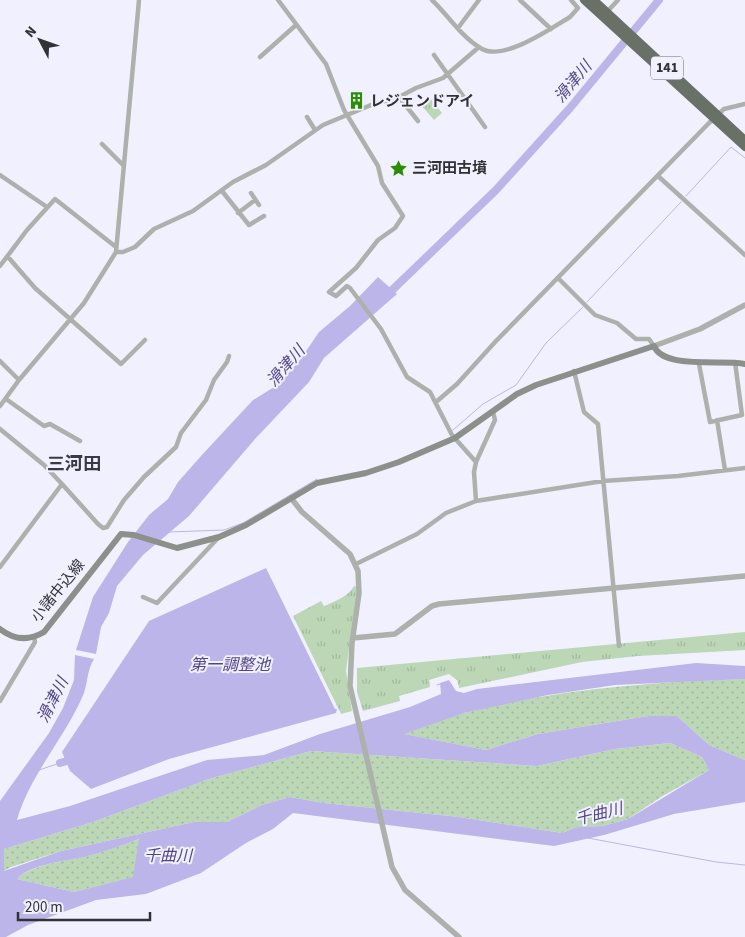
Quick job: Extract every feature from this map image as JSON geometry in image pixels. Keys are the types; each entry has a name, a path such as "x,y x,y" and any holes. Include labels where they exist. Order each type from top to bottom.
{"highway":[{"name":"141","path":"584,0 609,18 719,120 745,147"},
{"name":"141","path":"594,0 609,18"},
{"name":"141","path":"719,120 745,140"}],"main road":[{"path":"219,537 246,525 317,483 399,462 455,438 526,390 574,371 654,346 660,355 700,364 735,362 745,364"},
{"name":"小諸中込線","path":"0,630 9,636 20,638 34,637 48,628 118,537 125,534 172,547 185,546 219,537"}],"street":[{"path":"0,406 19,380 84,303 116,249 139,0"},
{"path":"278,0 326,64 338,95 378,166 382,182 403,216 395,228 378,240 356,268 329,292 336,296 347,286 350,288 376,322 407,377 430,392 443,420 455,438 476,462"},
{"path":"432,0 479,47 492,51 508,50 551,28 577,10 571,0"},
{"path":"458,28 480,0"},
{"path":"520,0 551,28"},
{"path":"609,18 618,0"},
{"path":"260,58 296,25"},
{"path":"0,266 55,199 116,249 131,249 154,229 193,211 246,174 266,165 315,130 348,114 399,97 449,74 479,47"},
{"path":"434,55 485,127"},
{"path":"399,97 418,121"},
{"path":"436,402 457,384 724,109 745,104"},
{"path":"307,117 315,130"},
{"path":"102,144 123,166"},
{"path":"0,175 47,207"},
{"path":"658,176 745,255"},
{"path":"222,191 249,225 264,216"},
{"path":"251,193 259,205"},
{"path":"238,213 255,200"},
{"path":"8,257 36,288 121,364 145,340"},
{"path":"558,278 595,315 617,323 636,339 649,339 654,346 700,329 745,305"},
{"path":"0,429 44,465 98,524 105,528 124,500 160,460 176,447 180,435 206,400 214,380 229,356"},
{"path":"0,361 19,380"},
{"path":"700,364 710,422 742,415 735,362"},
{"path":"574,371 584,412 598,424 619,646"},
{"path":"6,399 44,426 50,424 80,441"},
{"path":"476,501 474,472 476,462 495,420 493,412"},
{"path":"717,420 724,470"},
{"path":"356,564 417,534 446,513 476,501 603,482 745,468"},
{"path":"0,567 62,484"},
{"path":"291,498 302,512 343,547 356,564 360,586 350,678 357,716 395,874 405,890 459,937"},
{"path":"142,597 157,603 219,537"},
{"path":"353,638 395,634 432,606 439,604 745,576"},
{"path":"0,701 35,642 34,637"}],"green space":[{"path":"430,98 442,113 434,120 421,105"},
{"path":"354,586 357,587 346,671 352,711 341,714 293,616 321,601 324,606 337,601 349,593"},
{"path":"745,632 745,650 638,656 582,662 459,688 457,680 449,674 429,680 430,687 399,696 400,701 363,711 357,692 357,668"},
{"path":"745,679 745,760 709,745 677,716 648,716 538,734 486,750 403,734 456,715 569,692 674,682"},
{"path":"670,743 702,757 709,770 661,797 628,819 603,826 577,827 562,833 459,817 324,803 290,797 262,805 227,822 194,822 61,851 4,871 4,849 93,822 209,779 311,751 537,766 615,749"},
{"path":"140,839 134,877 74,892 17,879 41,866 97,853"}],"water":[{"path":"378,277 397,294 324,358 309,382 255,439 189,516 143,555 117,586 109,613 101,627 96,654 76,650 93,597 128,542 149,515 168,499 178,482 253,400 279,384 300,360 319,332 350,306"},
{"name":"第一調整池","path":"266,568 335,709 337,709 336,713 169,759 91,789 70,771 62,752 149,621"},
{"name":"千曲川","path":"75,655 94,659 84,693 68,725 30,787 17,820 70,806 207,760 264,755 320,734 410,707 441,694 440,683 449,680 456,691 464,693 477,689 696,663 745,666 745,679 615,685 548,695 464,713 404,734 486,750 538,734 648,716 677,716 709,745 745,760 745,802 674,814 604,835 554,846 293,813 273,829 246,843 201,873 146,894 96,900 28,925 6,937 0,937 0,801 49,733 63,708 74,680","holes":["670,743 702,757 709,770 628,819 603,826 577,827 562,833 459,817 324,803 290,797 262,805 227,822 194,822 61,851 4,871 4,849 93,822 209,779 311,751 537,766 615,749","139,839 133,877 74,892 17,879 24,873 43,865 95,854"]}],"waterway":[{"name":"滑津川","path":"386,296 496,190 570,108 659,0"},
{"path":"686,196 731,147 745,158"},
{"path":"587,302 681,202"},
{"path":"453,430 483,404 516,385 546,343 583,307"},
{"path":"169,532 224,530 243,523 317,479"},
{"name":"第一調整池","path":"60,763 74,759"},
{"path":"39,770 60,763"},
{"path":"588,838 716,862 745,865"}],"place":[{"name":"レジェンドアイ","path":"356,101"},
{"name":"三河田古墳","path":"398,168"}],"district":[{"name":"三河田","path":"74,464"}]}
